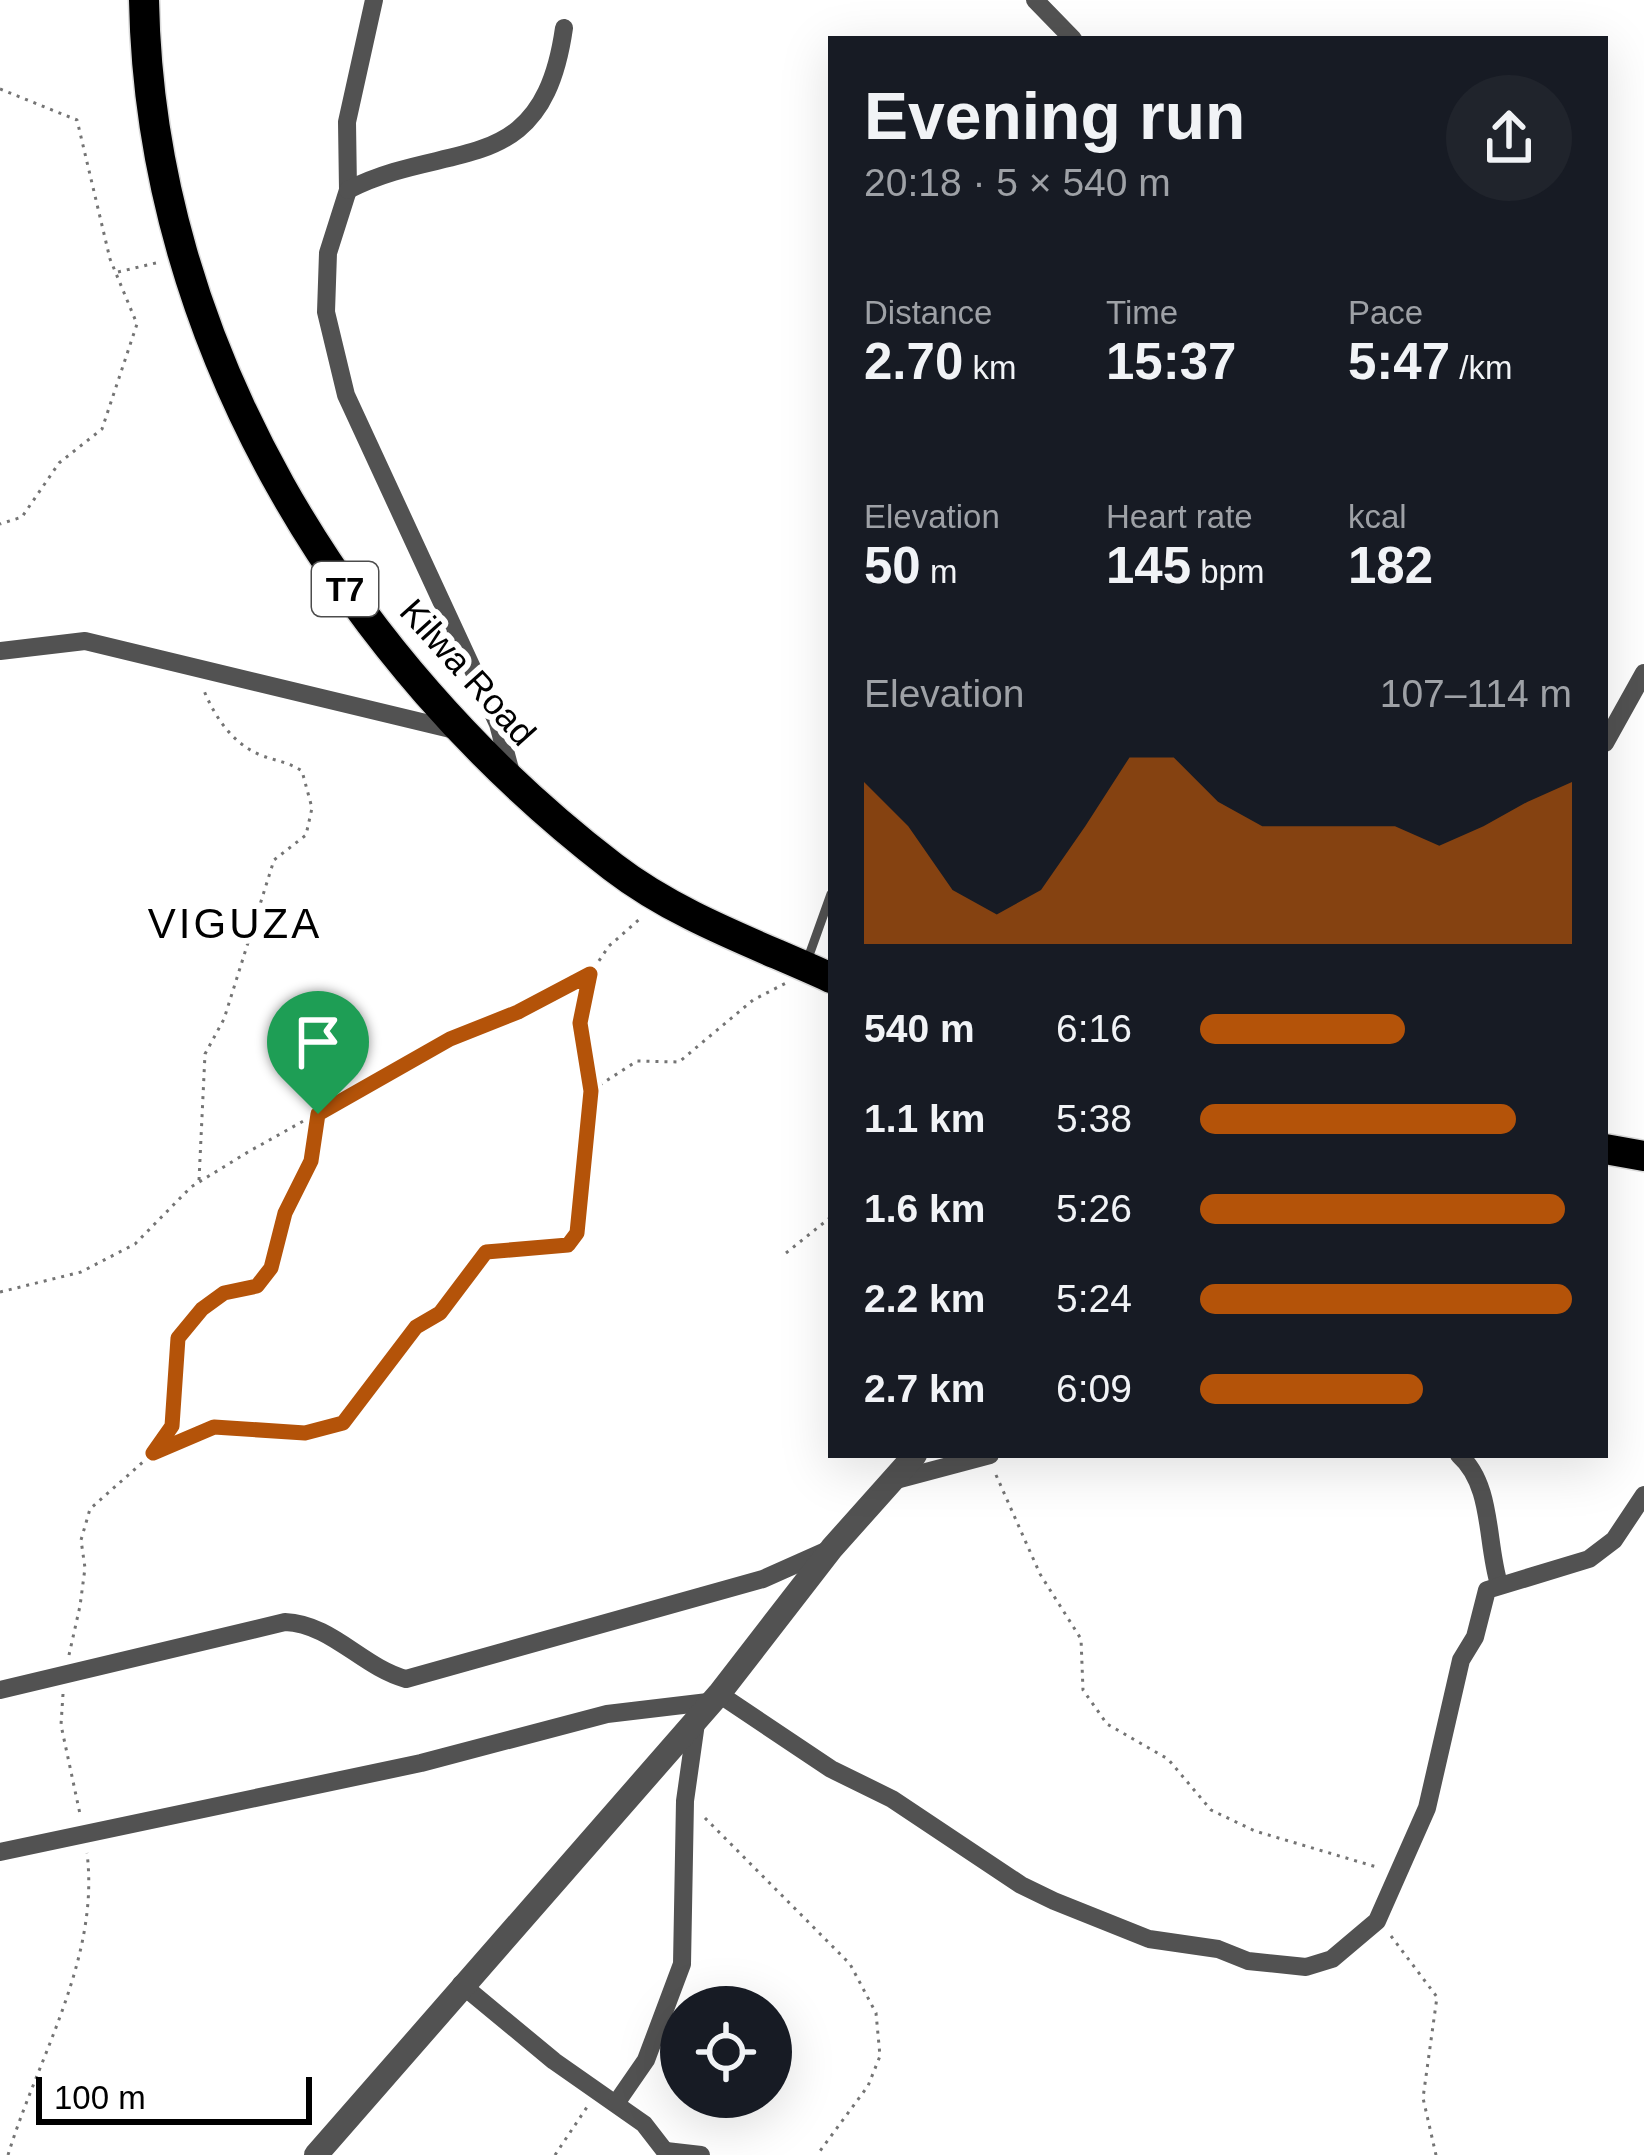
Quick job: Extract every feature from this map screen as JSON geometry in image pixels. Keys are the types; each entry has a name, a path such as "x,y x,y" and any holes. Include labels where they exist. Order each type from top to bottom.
{"highway":[{"name":"Kilwa Road","path":"143,0 152,118 173,216 214,350 260,454 340,582 463,733 614,868 671,904 818,972"},
{"path":"1608,1150 1644,1156"}],"street":[{"path":"374,0 347,122 348,190 323,279 332,346 355,416 498,724 513,780"},
{"path":"1035,0 1070,36"},
{"path":"348,190 380,173 455,160 506,141 529,123 560,54 564,28"},
{"path":"0,651 85,641 196,672 463,733"},
{"path":"1608,738 1644,673"},
{"path":"316,2155 708,1704 832,1548 913,1458"},
{"path":"896,1480 981,1458"},
{"path":"1461,1458 1482,1486 1488,1550 1499,1584"},
{"path":"0,1852 421,1763 607,1714 708,1704 926,1819 1021,1885 1148,1939 1218,1949 1247,1961 1306,1967 1332,1959 1377,1921 1427,1808 1461,1660 1475,1637 1481,1600 1499,1584 1589,1559 1614,1540 1644,1495"},
{"path":"0,1690 285,1622 301,1623 334,1638 391,1675 418,1677 763,1579 832,1548"},
{"path":"617,2102 646,2060 682,1964 685,1802 708,1704"},
{"path":"461,1984 597,2092 617,2102 667,2153 700,2155"}],"lane":[{"path":"818,972 828,912"}],"path":[{"path":"0,89 77,120 116,273 137,324 108,420 59,464 22,517 0,524"},
{"path":"116,273 160,262 173,276"},
{"path":"196,672 217,717 232,735 259,754 283,758 302,771 312,808 306,835 281,850 266,879 244,962 205,1054 199,1182"},
{"path":"0,1292 81,1272 135,1244 199,1182 450,1039 518,1012 590,974 631,922 671,904"},
{"path":"591,1091 637,1060 679,1062 752,1000 818,972"},
{"path":"153,1453 214,1427 305,1433 343,1423 416,1327 440,1313 486,1252 568,1245 577,1233 591,1091 580,1023 590,974"},
{"path":"8,2155 85,1935 90,1904 85,1834 61,1725 64,1678 85,1568 81,1540 90,1510 153,1453 172,1426 178,1338 188,1320 213,1301 257,1286 271,1268 285,1213 311,1161 318,1114"},
{"path":"786,1253 828,1218"},
{"path":"990,1458 1040,1574 1081,1639 1083,1690 1107,1724 1168,1759 1210,1810 1256,1832 1359,1865 1399,1872"},
{"path":"685,1802 850,1964 876,2013 880,2056 868,2086 817,2155"},
{"path":"1377,1921 1404,1948 1437,1997 1423,2098 1436,2155"},
{"path":"555,2155 597,2092"}],"district":[{"name":"VIGUZA","path":"235,923"}],"route":[{"path":"590,974 580,1023 591,1091 577,1233 568,1245 486,1252 440,1313 416,1327 343,1423 305,1433 214,1427 153,1453 172,1426 178,1338 188,1320 202,1309 224,1293 257,1286 271,1268 285,1213 320,1132 318,1114 450,1039 518,1012 590,974"}]}
